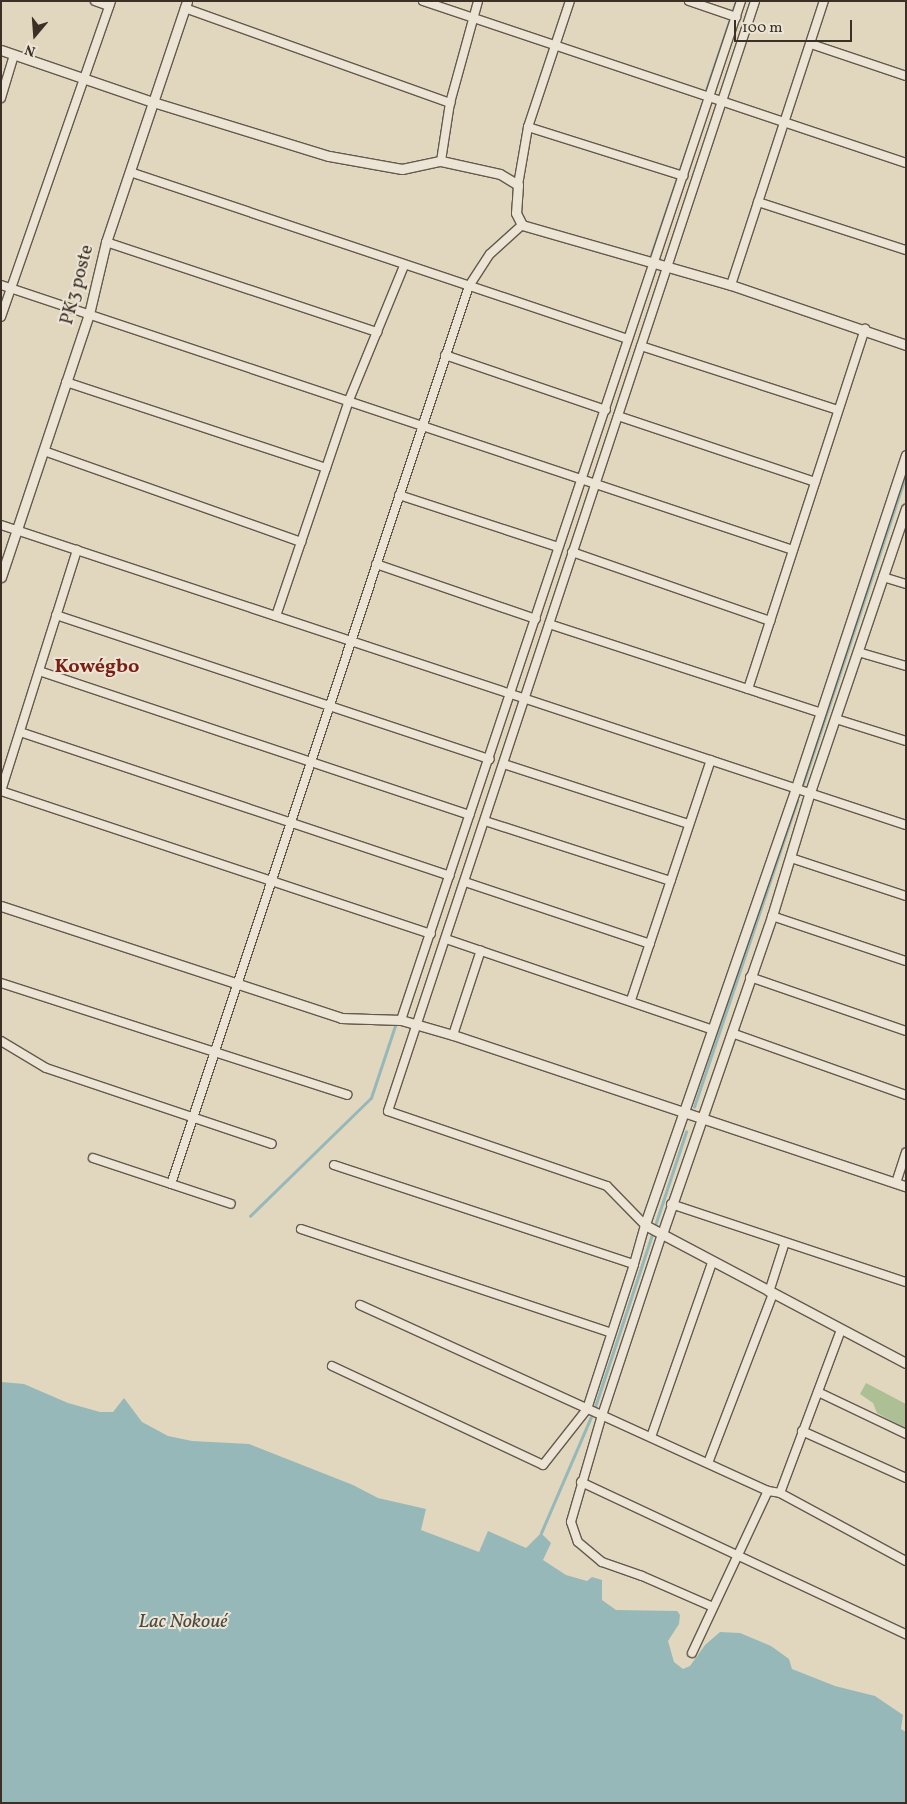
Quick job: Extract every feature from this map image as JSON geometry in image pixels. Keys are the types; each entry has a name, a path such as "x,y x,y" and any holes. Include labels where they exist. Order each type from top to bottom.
{"street":[{"path":"1,317 110,4 95,1"},
{"path":"423,1 554,43 709,99 785,121 906,163"},
{"path":"441,161 450,103 478,1"},
{"path":"570,1 554,43 528,127 518,185 516,213 522,225 731,285 864,329 906,345"},
{"path":"689,1 736,18"},
{"path":"401,1020 490,759 554,558 606,410 628,339 742,1"},
{"path":"755,1 388,1111 597,1182 614,1191 645,1225 712,1263 906,1364"},
{"path":"731,285 824,1"},
{"path":"186,5 450,103"},
{"name":"PK3 poste","path":"1,577 88,314 106,242 186,5"},
{"path":"811,44 906,76"},
{"path":"1,50 153,102 338,158 402,169 441,161 500,174 518,185"},
{"path":"1,98 14,55"},
{"path":"528,127 683,176"},
{"path":"130,172 404,266 628,339"},
{"path":"758,202 906,250"},
{"path":"171,1184 422,424 470,286 490,254 522,225"},
{"path":"106,242 377,332"},
{"path":"276,616 349,400 404,266"},
{"path":"1,285 422,424 794,550"},
{"path":"748,689 864,329"},
{"path":"641,346 838,410"},
{"path":"445,355 606,410"},
{"path":"66,382 326,468"},
{"path":"618,416 816,482"},
{"path":"44,451 301,542"},
{"path":"332,1366 543,1465 587,1409 645,1225 685,1111 711,1029 796,788 818,712 906,455"},
{"path":"399,495 558,547"},
{"path":"713,1608 642,1576 602,1562 578,1542 571,1522 580,1482 671,1204 772,916 810,792 906,509"},
{"path":"1,525 906,825"},
{"path":"76,550 1,791 431,934"},
{"path":"572,552 770,621"},
{"path":"554,558 570,563"},
{"path":"376,564 536,619"},
{"path":"883,577 906,584"},
{"path":"56,615 490,759"},
{"path":"549,624 818,712"},
{"path":"858,652 906,666"},
{"path":"39,670 470,815"},
{"path":"836,719 906,741"},
{"path":"20,732 291,821 450,876"},
{"path":"631,1000 710,760"},
{"path":"504,764 689,824"},
{"path":"485,821 671,881"},
{"path":"791,858 906,896"},
{"path":"465,882 650,944"},
{"path":"1,906 341,1018 401,1020 453,1035 685,1111 906,1187"},
{"path":"772,916 906,961"},
{"path":"446,939 631,1000 711,1029"},
{"path":"453,1035 481,950"},
{"path":"750,977 906,1031"},
{"path":"1,983 347,1095"},
{"path":"732,1033 906,1095"},
{"path":"1,1041 46,1068 272,1144"},
{"path":"896,1183 906,1153"},
{"path":"94,1158 230,1204"},
{"path":"334,1165 634,1264"},
{"path":"671,1204 906,1282"},
{"path":"301,1229 611,1333"},
{"path":"708,1463 771,1293 785,1242"},
{"path":"651,1437 712,1263"},
{"path":"360,1305 768,1491 780,1493 906,1561"},
{"path":"780,1493 841,1330"},
{"path":"818,1392 906,1434"},
{"path":"802,1431 906,1478"},
{"path":"580,1482 738,1554 906,1634"},
{"path":"692,1652 768,1491"}],"green space":[{"path":"866,1383 906,1404 906,1429 877,1413 873,1403 860,1394"}],"water":[{"name":"Lac Nokoué","path":"1,1382 24,1384 68,1403 100,1412 113,1412 124,1398 142,1422 168,1436 192,1441 249,1444 353,1485 378,1498 426,1509 421,1530 479,1552 488,1531 526,1548 541,1533 551,1543 543,1560 566,1575 587,1581 592,1577 602,1580 602,1600 616,1610 677,1611 680,1615 679,1624 668,1641 674,1662 683,1669 690,1666 705,1645 720,1632 740,1633 771,1646 789,1659 792,1669 835,1686 875,1696 903,1715 901,1729 906,1732 906,1803 1,1803"}],"waterway":[{"path":"706,90 736,1"},
{"path":"650,258 703,101"},
{"path":"400,1010 649,264"},
{"path":"803,784 906,474"},
{"path":"694,1107 797,801"},
{"path":"250,1216 371,1098 395,1026"},
{"path":"594,1410 686,1132"},
{"path":"541,1533 591,1417"}],"district":[{"name":"Kowégbo","path":"97,667"}]}
